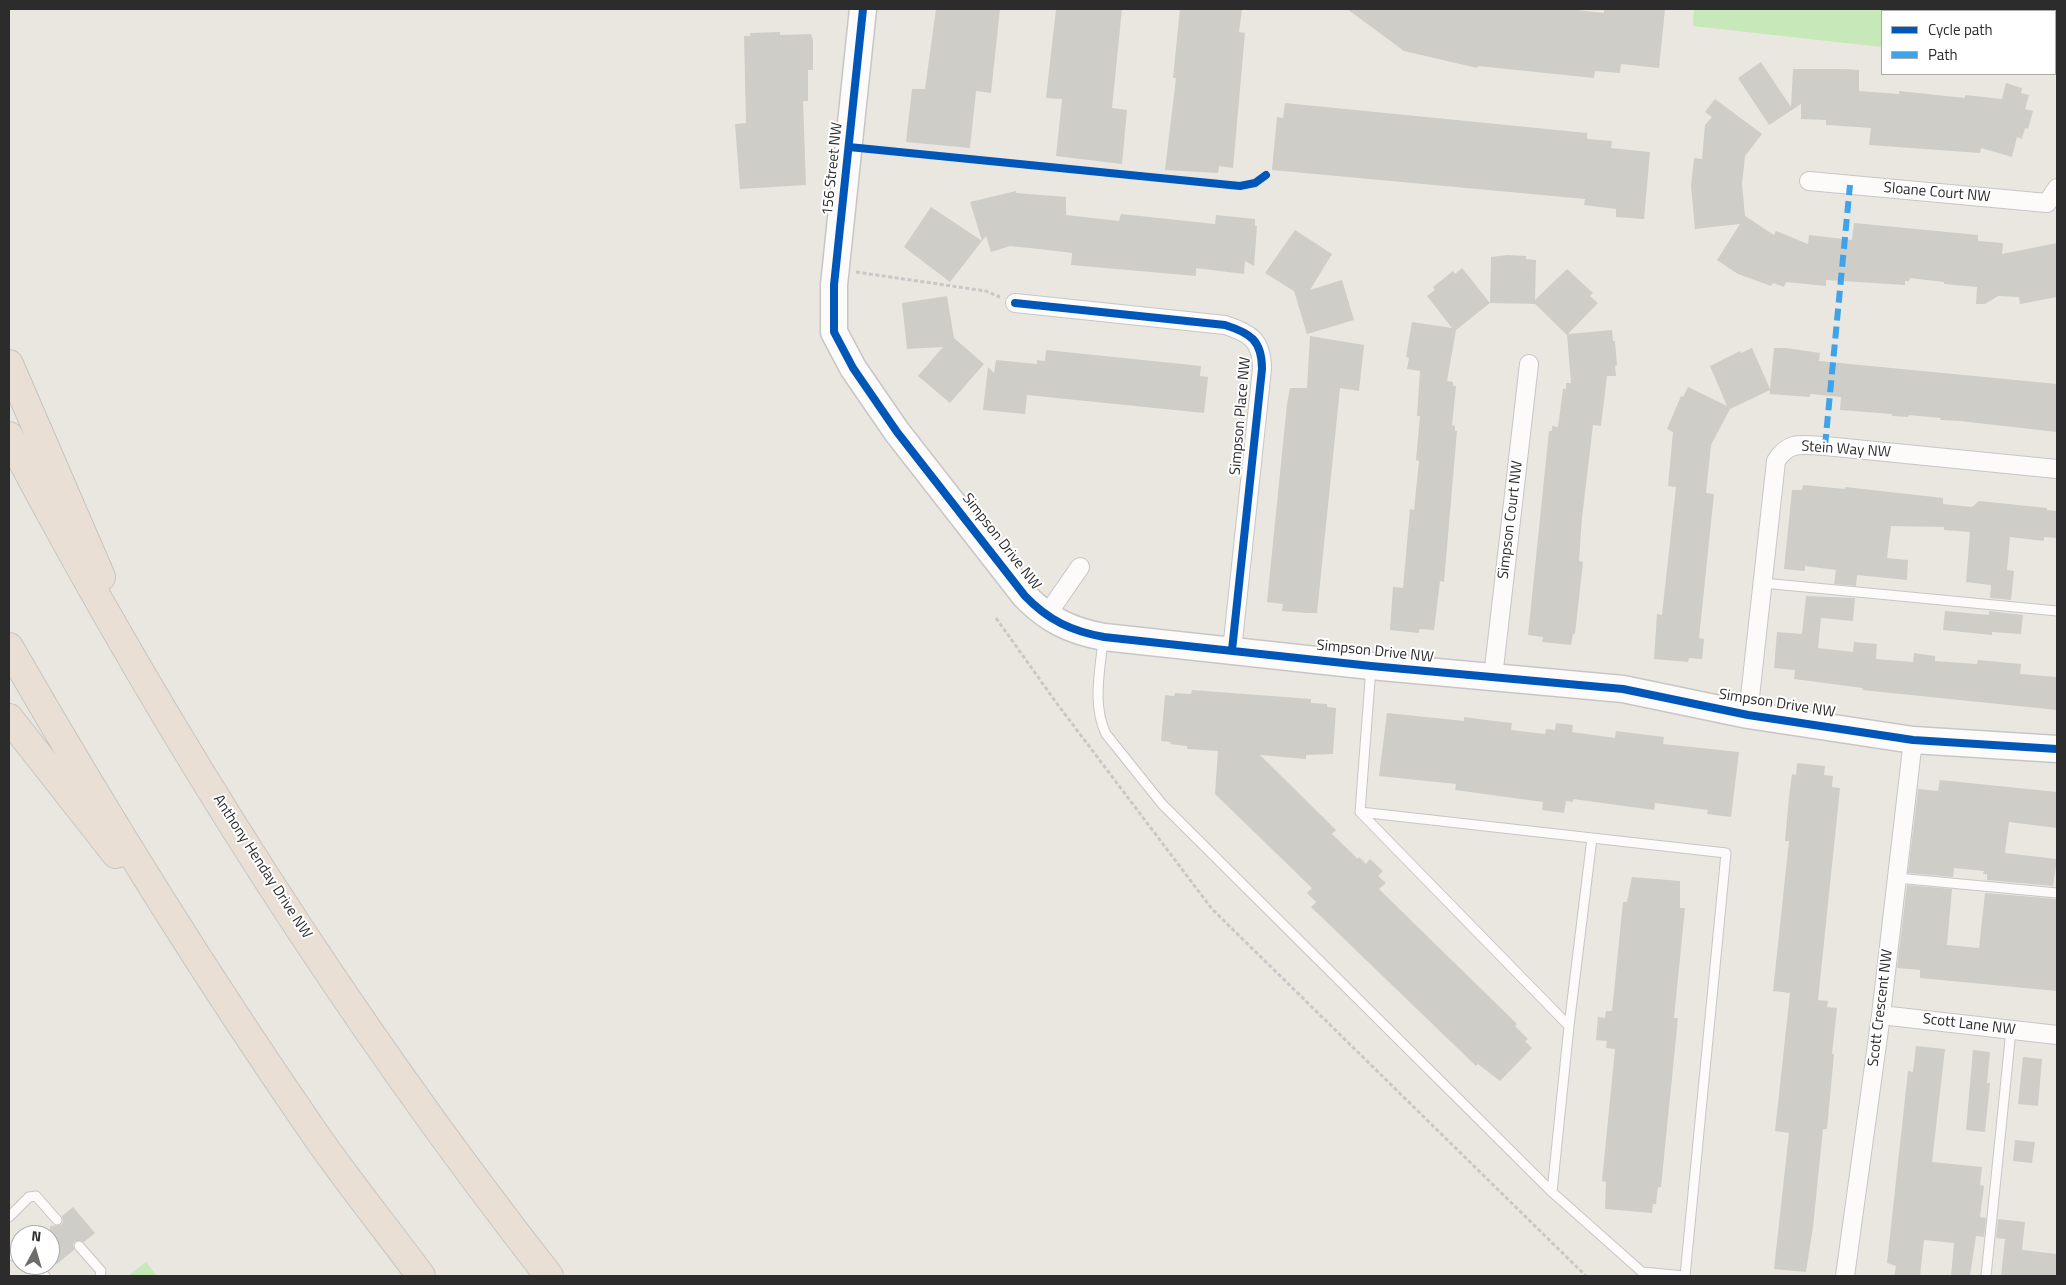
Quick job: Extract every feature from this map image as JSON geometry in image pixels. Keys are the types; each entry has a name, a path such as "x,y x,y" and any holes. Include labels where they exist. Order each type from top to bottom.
{"highway":[{"path":"9,364 149,689"},
{"name":"Anthony Henday Drive NW","path":"9,436 70,553 149,689 280,898 392,1063 549,1276"},
{"path":"9,647 61,738 193,949 318,1138 422,1276"},
{"path":"9,718 193,949"}],"street":[{"name":"156 Street NW","path":"834,332 832,316 836,269 863,9"},
{"name":"Sloane Court NW","path":"1809,180 2047,203 2057,188"},
{"name":"Simpson Place NW","path":"1015,303 1225,325 1239,330 1256,340 1262,355 1262,369 1232,650"},
{"name":"Simpson Drive NW","path":"834,332 853,368 897,432 1025,596 1046,616 1072,630 1104,637 1371,666 1623,689 1748,715 1913,740 2057,749"},
{"name":"Simpson Court NW","path":"1493,677 1529,364"},
{"name":"Stein Way NW","path":"1748,715 1776,461 1782,451 1796,445 2057,469"},
{"name":"Simpson Drive NW","path":"1046,616 1080,567"},
{"name":"Scott Crescent NW","path":"1845,1276 1881,1015 1913,740"},
{"name":"Scott Lane NW","path":"1881,1015 2057,1035"}],"lane":[{"path":"1763,583 2057,611"},
{"path":"1104,637 1099,688 1101,724 1106,734 1162,804 1552,1192 1642,1272 1685,1276 1726,853 1360,812"},
{"path":"1371,666 1360,812 1569,1026"},
{"path":"1552,1192 1569,1026 1592,838"},
{"path":"1897,878 2057,893"},
{"path":"1986,1276 2011,1030"},
{"path":"9,1217 28,1197 36,1196 57,1220"},
{"path":"79,1246 101,1271 100,1276"}],"path":[{"path":"836,269 986,292 1015,303"},
{"path":"996,618 1058,705 1212,909 1586,1276"}],"green space":[{"path":"1694,9 2014,9 1881,10 1881,47 1693,26"},
{"path":"146,1262 157,1276 128,1276"}],"building":[{"path":"936,9 1000,9 991,93 976,91 970,148 906,142 912,89 925,89"},
{"path":"1056,9 1122,9 1112,108 1127,110 1122,164 1056,156 1062,99 1046,98"},
{"path":"1180,9 1242,9 1239,32 1245,33 1233,168 1219,166 1218,173 1165,170 1176,78 1173,78"},
{"path":"1347,9 1567,9 1604,13 1604,9 1665,9 1659,68 1621,64 1620,73 1595,71 1594,78 1478,66 1477,68 1404,51"},
{"path":"780,32 780,35 811,34 813,40 813,70 808,70 808,101 803,101 806,185 740,189 735,124 746,123 744,36 750,36 750,33"},
{"path":"1761,62 1791,107 1793,69 1844,69 1859,70 1859,91 1899,94 1899,91 1965,98 1965,95 2002,99 2006,83 2022,88 2021,93 2029,95 2025,109 2033,111 2028,129 2025,128 2022,139 2017,137 2012,157 1981,148 1980,153 1869,145 1871,128 1826,125 1826,120 1801,119 1801,104 1769,125 1738,78"},
{"path":"1715,99 1762,134 1745,156 1742,184 1745,216 1774,235 1776,231 1808,244 1809,235 1852,240 1854,223 1978,235 1978,241 2003,243 2002,254 2057,243 2057,297 2020,304 2019,297 1998,296 1985,304 1976,304 1977,287 1944,284 1944,282 1910,278 1909,281 1905,281 1905,285 1826,280 1826,286 1786,282 1784,287 1773,283 1771,286 1738,274 1717,260 1740,224 1695,229 1691,186 1694,158 1702,159 1705,125 1712,117 1705,112"},
{"path":"1285,103 1587,133 1587,139 1612,141 1611,148 1650,152 1644,219 1616,217 1616,209 1584,205 1585,199 1272,170 1277,117 1283,118"},
{"path":"1016,191 1016,193 1066,197 1066,215 1119,221 1121,214 1215,224 1216,215 1255,219 1255,226 1257,226 1254,266 1245,261 1244,274 1196,268 1196,276 1071,265 1072,253 1039,249 1010,246 991,252 986,236 982,241 970,202"},
{"path":"931,207 982,241 950,282 904,247"},
{"path":"1295,230 1332,254 1310,290 1342,280 1354,320 1307,334 1294,291 1265,273"},
{"path":"1507,255 1526,256 1526,259 1536,260 1535,300 1567,269 1593,293 1590,296 1598,303 1568,334 1612,330 1613,341 1615,341 1616,376 1607,376 1601,426 1593,425 1582,518 1579,561 1583,562 1575,634 1573,634 1571,645 1542,642 1543,637 1528,635 1549,431 1552,431 1552,426 1558,427 1563,389 1566,389 1566,383 1571,383 1567,335 1535,304 1490,303 1491,257"},
{"path":"1462,268 1490,303 1456,330 1447,381 1453,382 1453,386 1456,386 1452,425 1455,426 1455,431 1457,431 1444,582 1440,581 1434,630 1419,629 1419,633 1390,630 1393,587 1403,588 1410,509 1414,510 1419,461 1416,460 1420,416 1417,416 1420,371 1407,369 1409,358 1406,357 1412,322 1452,328 1427,296 1435,290 1433,287 1453,271 1455,274"},
{"path":"947,296 954,338 984,364 950,403 918,376 943,347 907,349 902,303"},
{"path":"1310,336 1364,345 1359,391 1340,388 1317,613 1282,611 1283,604 1267,602 1287,404 1290,388 1307,388"},
{"path":"1752,348 1770,389 1774,348 1820,353 1819,361 2057,384 2057,432 1940,420 1941,418 1909,415 1908,417 1892,416 1892,414 1840,410 1841,397 1810,394 1810,397 1770,394 1770,390 1730,409 1711,445 1706,493 1714,494 1699,638 1704,639 1702,659 1689,658 1688,662 1654,659 1657,614 1662,615 1676,487 1668,486 1673,432 1667,429 1681,396 1683,397 1688,387 1727,406 1710,366 1740,351 1741,353"},
{"path":"1046,350 1201,366 1200,376 1208,377 1204,413 1027,395 1025,414 983,410 988,367 994,373 996,360 1037,364 1037,360 1045,361"},
{"path":"1803,485 1845,489 1845,487 1943,498 1943,504 1972,507 1979,501 2047,508 2047,510 2057,511 2057,538 2044,537 2044,541 2010,537 2007,570 2014,571 2011,600 1990,598 1991,585 1966,582 1970,532 1944,530 1944,527 1891,526 1887,558 1908,560 1907,580 1857,575 1856,586 1834,584 1836,570 1805,566 1805,571 1784,569 1792,490 1802,490"},
{"path":"1806,596 1855,598 1853,621 1821,618 1818,648 1853,652 1854,642 1877,644 1876,659 1913,662 1914,653 1935,656 1935,661 1977,664 1978,660 2021,664 2020,674 2057,677 2057,710 1862,690 1863,688 1794,679 1795,670 1774,668 1777,632 1802,634"},
{"path":"1945,611 1989,615 1989,611 2023,615 2021,634 1992,632 1992,635 1943,630"},
{"path":"1192,690 1311,699 1311,703 1327,704 1327,707 1336,708 1333,754 1306,755 1306,759 1260,755 1336,830 1332,834 1358,859 1359,857 1366,864 1370,859 1383,871 1378,876 1386,883 1379,889 1517,1024 1515,1026 1528,1039 1525,1041 1532,1048 1500,1081 1478,1064 1476,1066 1311,907 1316,902 1307,893 1312,888 1215,794 1218,751 1187,749 1187,746 1161,741 1165,695 1174,696 1175,693 1191,694"},
{"path":"1387,713 1464,721 1464,717 1512,723 1511,730 1545,734 1546,729 1555,730 1556,723 1573,725 1572,732 1615,738 1616,731 1664,737 1663,744 1739,752 1731,817 1707,814 1708,810 1655,803 1654,810 1573,799 1573,802 1566,801 1564,813 1542,810 1543,802 1455,790 1456,784 1379,776"},
{"path":"1797,763 1825,766 1824,775 1833,776 1832,787 1840,788 1818,1000 1828,1001 1827,1007 1837,1008 1832,1054 1834,1054 1827,1129 1823,1129 1813,1227 1806,1272 1774,1269 1789,1133 1775,1131 1790,993 1773,991 1789,841 1785,841 1789,797 1792,774 1796,775"},
{"path":"1940,780 2057,792 2057,828 2009,822 2005,853 2057,859 2053,886 1987,880 1987,874 1983,874 1984,871 1954,868 1953,877 1908,873 1918,789 1938,791"},
{"path":"1632,877 1680,881 1680,908 1685,908 1674,1018 1678,1018 1661,1187 1658,1187 1656,1204 1653,1204 1652,1213 1605,1209 1606,1182 1602,1181 1615,1049 1606,1048 1607,1041 1596,1040 1598,1017 1605,1018 1606,1011 1612,1011 1623,902 1627,902"},
{"path":"1907,885 1952,889 1947,945 1979,948 1985,893 2057,899 2057,991 1920,978 1920,970 1897,968"},
{"path":"1916,1046 1945,1049 1932,1162 1982,1167 1980,1185 1984,1186 1980,1217 1986,1218 1984,1237 1976,1236 1970,1276 1951,1276 1954,1243 1924,1240 1920,1276 1894,1276 1896,1266 1887,1263 1908,1071 1913,1072"},
{"path":"1973,1050 1990,1052 1987,1083 1990,1083 1985,1132 1966,1130"},
{"path":"2023,1057 2042,1059 2038,1106 2018,1104"},
{"path":"2015,1140 2035,1142 2032,1163 2013,1161"},
{"path":"73,1207 95,1233 84,1242 75,1241 73,1244 74,1250 60,1262 60,1225 63,1222 62,1216"},
{"path":"1998,1219 2025,1222 2022,1250 2057,1254 2057,1276 2001,1276 2005,1239 1996,1238"}],"marked path":[{"path":"1825,446 1850,185"}],"cycle path":[{"path":"863,9 834,285 834,332 853,368 897,432 1025,596 1051,618 1071,628 1104,637 1371,666 1623,689 1748,715 1913,740 2057,749"},
{"path":"849,147 1240,186 1255,183 1266,175"},
{"path":"1015,303 1225,325 1248,335 1257,344 1260,351 1262,369 1232,650"}]}
